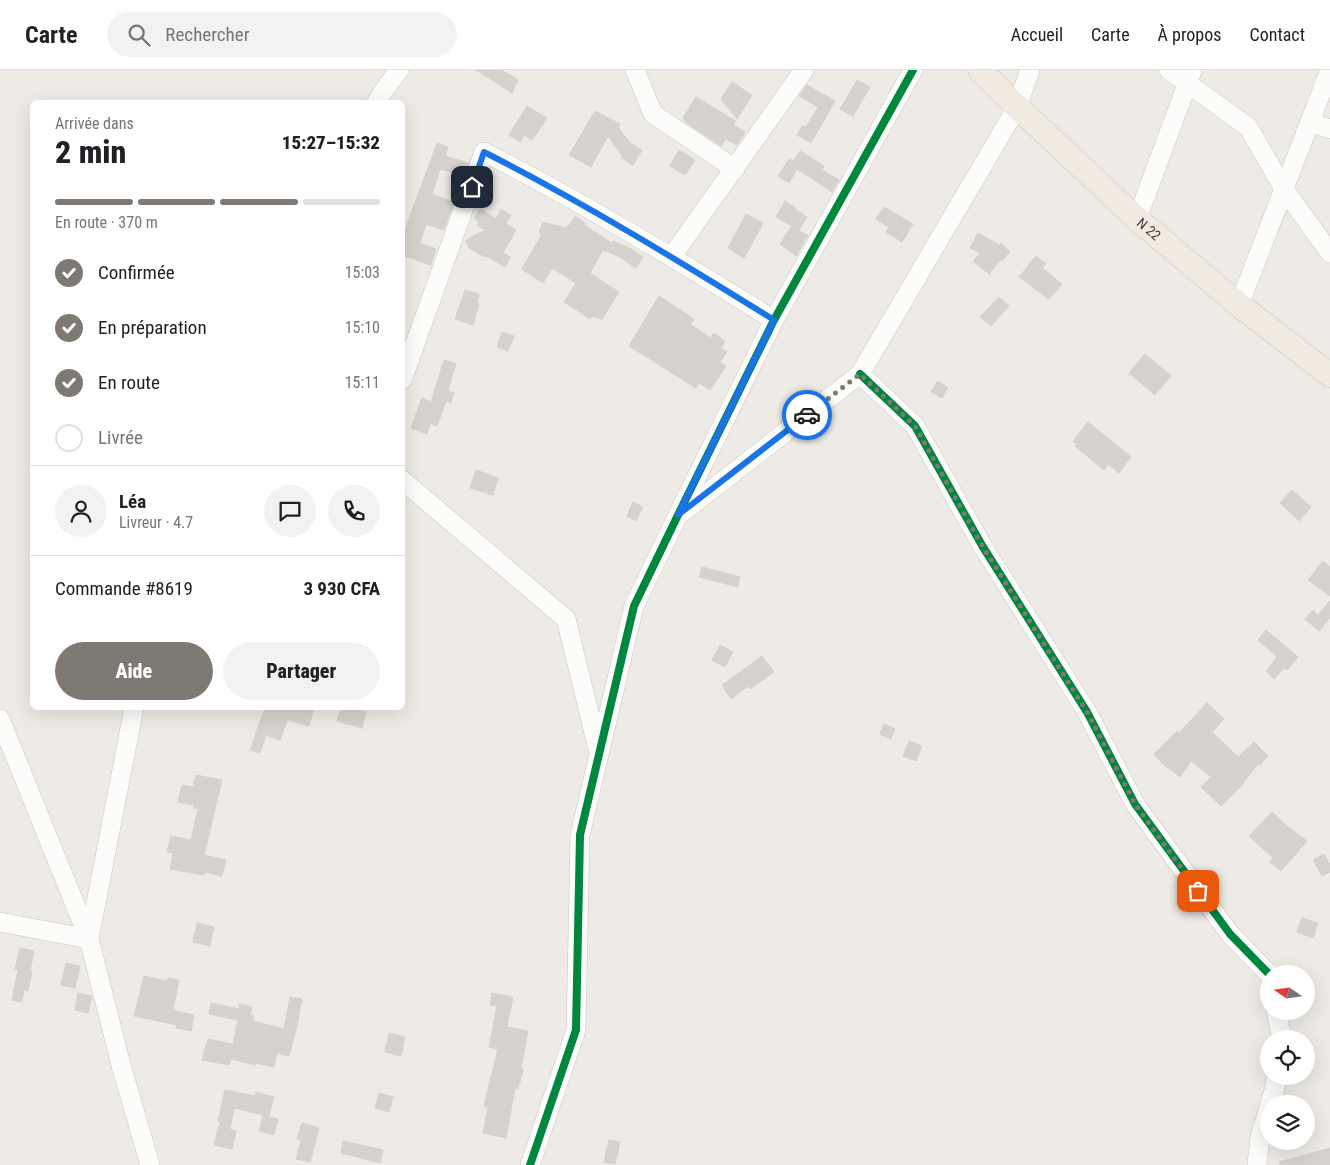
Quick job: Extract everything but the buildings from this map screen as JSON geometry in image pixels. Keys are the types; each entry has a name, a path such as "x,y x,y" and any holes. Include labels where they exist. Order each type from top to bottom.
{"main road":[{"name":"N 22","path":"980,70 1137,219 1239,305 1330,375"}],"street":[{"path":"378,100 399,70"},
{"path":"635,70 653,114 734,169"},
{"path":"672,256 804,70"},
{"path":"530,1165 576,1030 580,835 634,606 774,320 913,70"},
{"path":"678,515 860,374 1017,107 1030,70"},
{"path":"1169,70 1190,76 1248,126 1284,189 1330,253"},
{"path":"1239,305 1330,70"},
{"path":"1137,219 1190,76"},
{"path":"1310,122 1330,129"},
{"path":"405,372 484,152 539,180 672,256 774,320"},
{"path":"860,374 915,426 983,547 1087,712 1135,804 1230,934 1260,965"},
{"path":"405,483 566,620 599,754"},
{"path":"89,939 134,710"},
{"path":"0,719 89,939 120,1065 150,1165"},
{"path":"0,922 89,939"},
{"path":"1257,1165 1260,1137"}],"cycle path":[{"path":"530,1165 576,1030 580,835 634,606 774,320 913,70"},
{"path":"860,374 915,426 983,547 1087,712 1135,804 1230,934 1260,965"}],"way so far":[{"path":"807,415 860,374 915,426 983,547 1087,712 1135,804 1198,891"}],"route":[{"path":"472,187 484,152 539,180 672,256 774,320 678,515 807,415"}]}
